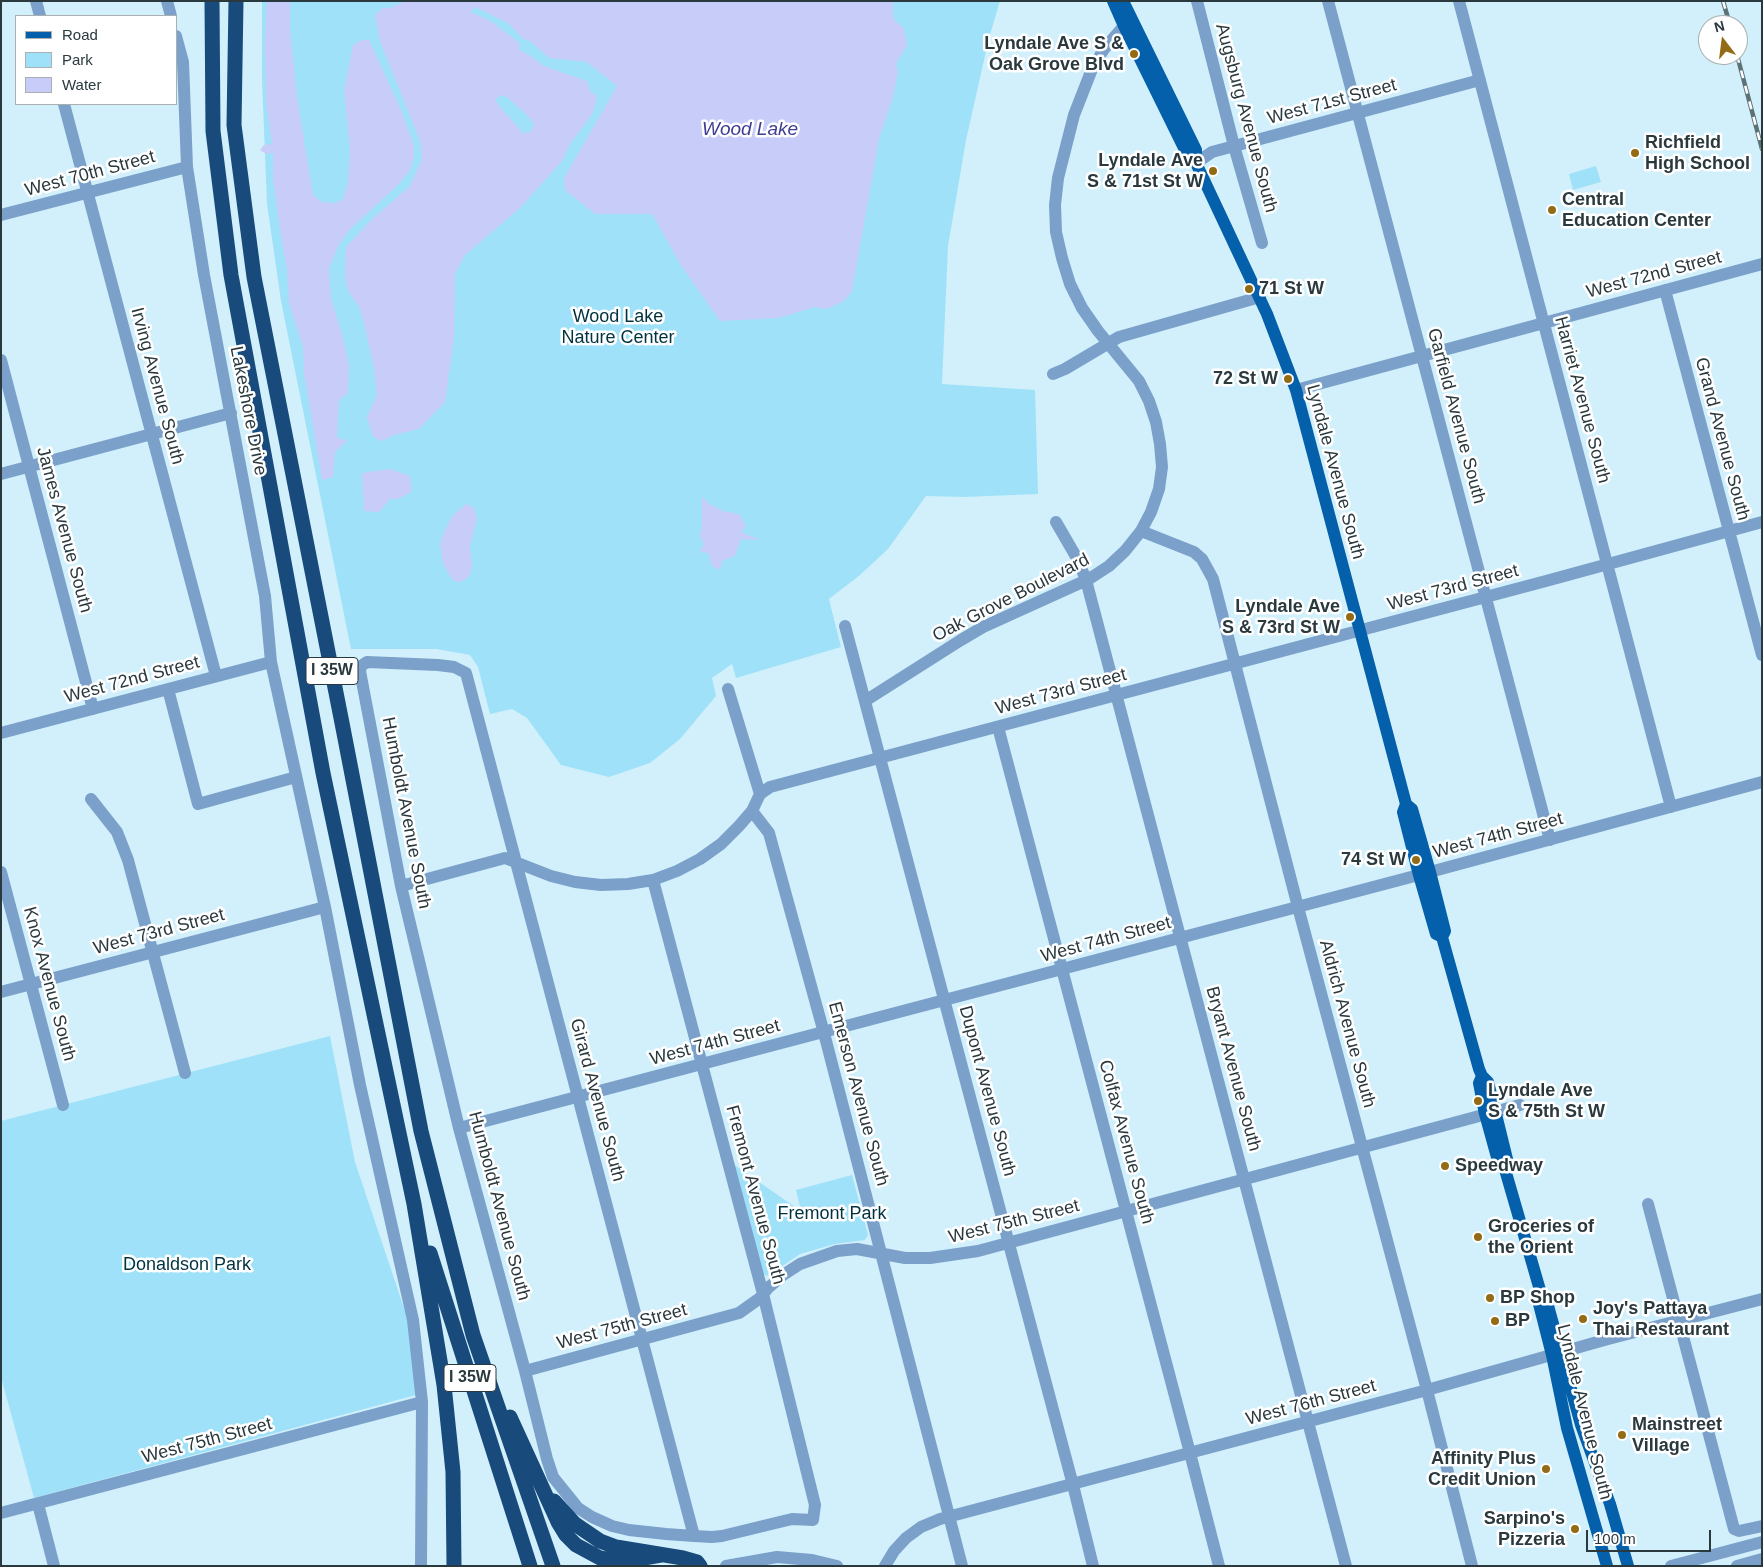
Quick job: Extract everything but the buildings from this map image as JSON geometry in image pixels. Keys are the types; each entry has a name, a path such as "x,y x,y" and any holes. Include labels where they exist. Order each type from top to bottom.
{"highway":[{"name":"I 35W","path":"212,1 214,131 231,275 323,773 414,1204 530,1566"},
{"name":"I 35W","path":"236,1 234,125 254,277 339,703 421,1131 473,1335 553,1566"},
{"path":"414,1204 444,1385 453,1472 454,1566"},
{"path":"473,1335 558,1522 566,1535 576,1545 600,1558 617,1561 661,1555 683,1558 697,1562 700,1566"}],"main road":[{"name":"Lyndale Avenue South","path":"1113,1 1188,156 1196,163 1260,297 1296,390 1406,804 1412,809 1436,934 1442,937 1482,1076 1479,1084 1507,1159 1504,1166 1542,1297 1539,1304 1610,1504 1628,1566"},
{"name":"Lyndale Avenue South","path":"1126,7 1196,150 1196,163"},
{"name":"Lyndale Avenue South","path":"1557,1354 1567,1428 1606,1566"}],"street":[{"path":"36,1 40,15"},
{"path":"166,1 171,15"},
{"name":"Augsburg Avenue South","path":"1197,1 1234,146 1262,243"},
{"name":"Garfield Avenue South","path":"1328,1 1550,840"},
{"name":"Harriet Avenue South","path":"1459,1 1671,807"},
{"name":"Oak Grove Boulevard","path":"865,701 983,627 1086,580 1108,566 1126,551 1141,531 1151,512 1159,489 1162,467 1156,422 1149,401 1138,381 1082,308 1070,284 1056,232 1055,204 1058,178 1082,92 1092,69 1104,49 1124,26 1126,7"},
{"path":"178,42 184,62 187,167"},
{"name":"West 71st Street","path":"1196,163 1212,152 1480,80"},
{"name":"Irving Avenue South","path":"64,105 216,676"},
{"name":"West 70th Street","path":"1,216 187,167"},
{"name":"Lakeshore Drive","path":"187,167 204,275 265,596 271,662"},
{"name":"West 72nd Street","path":"1296,390 1762,264"},
{"name":"Grand Avenue South","path":"1665,290 1762,655"},
{"path":"1053,374 1065,369 1119,336 1260,297"},
{"name":"James Avenue South","path":"1,360 93,709"},
{"path":"1,474 231,414"},
{"name":"Bryant Avenue South","path":"1056,522 1078,560 1086,580 1346,1566"},
{"name":"West 73rd Street","path":"760,794 770,787 1608,565 1762,522"},
{"name":"Aldrich Avenue South","path":"1141,531 1194,552 1202,559 1213,578 1472,1566"},
{"name":"Dupont Avenue South","path":"845,626 1073,1484 1093,1566"},
{"path":"271,662 325,907 360,1085 409,1303 422,1402 421,1566"},
{"name":"West 72nd Street","path":"1,733 271,662"},
{"name":"Girard Avenue South","path":"361,666 367,662 438,665 454,668 466,673 694,1536"},
{"name":"Humboldt Avenue South","path":"361,666 362,681 401,886 459,1128 550,1468 559,1485 578,1508 592,1518 621,1528 694,1536 722,1536 792,1519 813,1520"},
{"path":"168,689 198,804 296,777"},
{"path":"401,886 506,858 551,876 601,885 628,884 653,880 677,871 700,859 721,844 739,826 752,811 760,794 728,689"},
{"name":"Colfax Avenue South","path":"998,727 1219,1566"},
{"name":"West 74th Street","path":"459,1128 1425,874 1762,782"},
{"path":"91,799 117,832 123,845 185,1073"},
{"name":"Emerson Avenue South","path":"752,811 769,833 882,1253 962,1566"},
{"name":"Knox Avenue South","path":"1,872 63,1105"},
{"name":"Fremont Avenue South","path":"653,880 763,1294 815,1505 813,1520"},
{"name":"West 73rd Street","path":"1,992 325,907"},
{"name":"West 75th Street","path":"525,1370 739,1314 750,1307 783,1275 800,1264 837,1251 856,1249 905,1258 930,1258 963,1254 1520,1104"},
{"path":"1648,1204 1734,1529 1739,1532 1762,1526"},
{"name":"West 76th Street","path":"885,1566 900,1544 914,1532 931,1523 949,1517 1762,1299"},
{"name":"West 75th Street","path":"1,1513 422,1402"},
{"path":"38,1504 54,1566"},
{"path":"1671,1566 1762,1542"},
{"path":"730,1564 777,1557 812,1560 837,1566"},
{"path":"1737,1566 1762,1559"}],"green space":[{"name":"Wood Lake Nature Center","path":"262,1 1000,1 989,38 966,140 948,246 942,384 1035,390 1038,494 964,497 926,496 888,549 860,575 829,599 841,647 736,678 732,664 712,678 716,696 680,739 650,763 609,777 561,765 527,718 512,709 490,714 478,667 470,655 436,649 351,649 281,301 267,204 262,80"},
{"path":"1596,166 1601,182 1573,190 1569,174"},
{"name":"Donaldson Park","path":"330,1036 355,1162 408,1320 416,1395 34,1498 1,1377 1,1121"},
{"name":"Fremont Park","path":"733,1164 801,1211 796,1190 852,1175 868,1235 865,1240 835,1244 800,1254 768,1276 761,1273"}],"water":[{"path":"267,1 290,1 290,31 297,97 313,195 322,202 336,203 343,199 348,182 350,150 344,91 353,45 362,40 369,40 402,112 414,146 414,157 410,170 396,187 350,229 338,246 329,269 331,299 349,365 348,393 339,400 337,437 347,441 335,452 333,477 322,480 304,372 303,347 289,303 287,269 273,179 273,153 266,154 260,150 264,145 272,144 266,102 265,44"},
{"name":"Wood Lake","path":"406,1 893,1 893,16 904,29 907,45 896,64 898,73 892,100 879,139 852,291 844,301 827,309 815,307 778,318 720,321 682,267 652,214 595,214 565,190 564,178 617,86 587,62 549,58 530,41 523,39 509,24 475,7 470,12 489,20 516,40 520,44 519,49 522,52 544,66 587,81 590,91 597,96 593,113 570,144 562,161 521,207 465,255 455,274 454,339 445,402 419,429 394,435 382,441 373,437 367,417 377,395 374,368 359,307 348,291 345,275 346,247 371,220 410,186 422,159 420,141 380,41 375,15 383,8 390,8","holes":["501,95 507,97 529,117 534,125 530,132 523,133 495,100"]},
{"path":"390,469 410,476 412,491 399,499 390,499 379,512 364,511 362,473"},
{"path":"702,496 709,504 723,511 739,514 746,526 741,532 760,540 741,539 735,556 722,561 720,570 712,566 709,554 702,551 697,555 704,544 700,536"},
{"path":"466,504 474,508 477,519 470,546 472,564 470,575 463,581 455,582 443,563 440,544 453,515"}],"railway":[{"path":"1723,1 1727,15"},
{"path":"1740,65 1762,149"}],"place":[{"name":"Lyndale Ave S & Oak Grove Blvd","path":"1134,54"},
{"name":"Richfield High School","path":"1635,153"},
{"name":"Lyndale Ave S & 71st St W","path":"1213,171"},
{"name":"Central Education Center","path":"1552,210"},
{"name":"71 St W","path":"1249,289"},
{"name":"72 St W","path":"1288,379"},
{"name":"Lyndale Ave S & 73rd St W","path":"1350,617"},
{"name":"74 St W","path":"1416,860"},
{"name":"Lyndale Ave S & 75th St W","path":"1478,1101"},
{"name":"Speedway","path":"1445,1166"},
{"name":"Groceries of the Orient","path":"1478,1237"},
{"name":"BP Shop","path":"1490,1298"},
{"name":"Joy's Pattaya Thai Restaurant","path":"1583,1319"},
{"name":"BP","path":"1495,1321"},
{"name":"Mainstreet Village","path":"1622,1435"},
{"name":"Affinity Plus Credit Union","path":"1546,1469"},
{"name":"Sarpino's Pizzeria","path":"1575,1529"}]}
